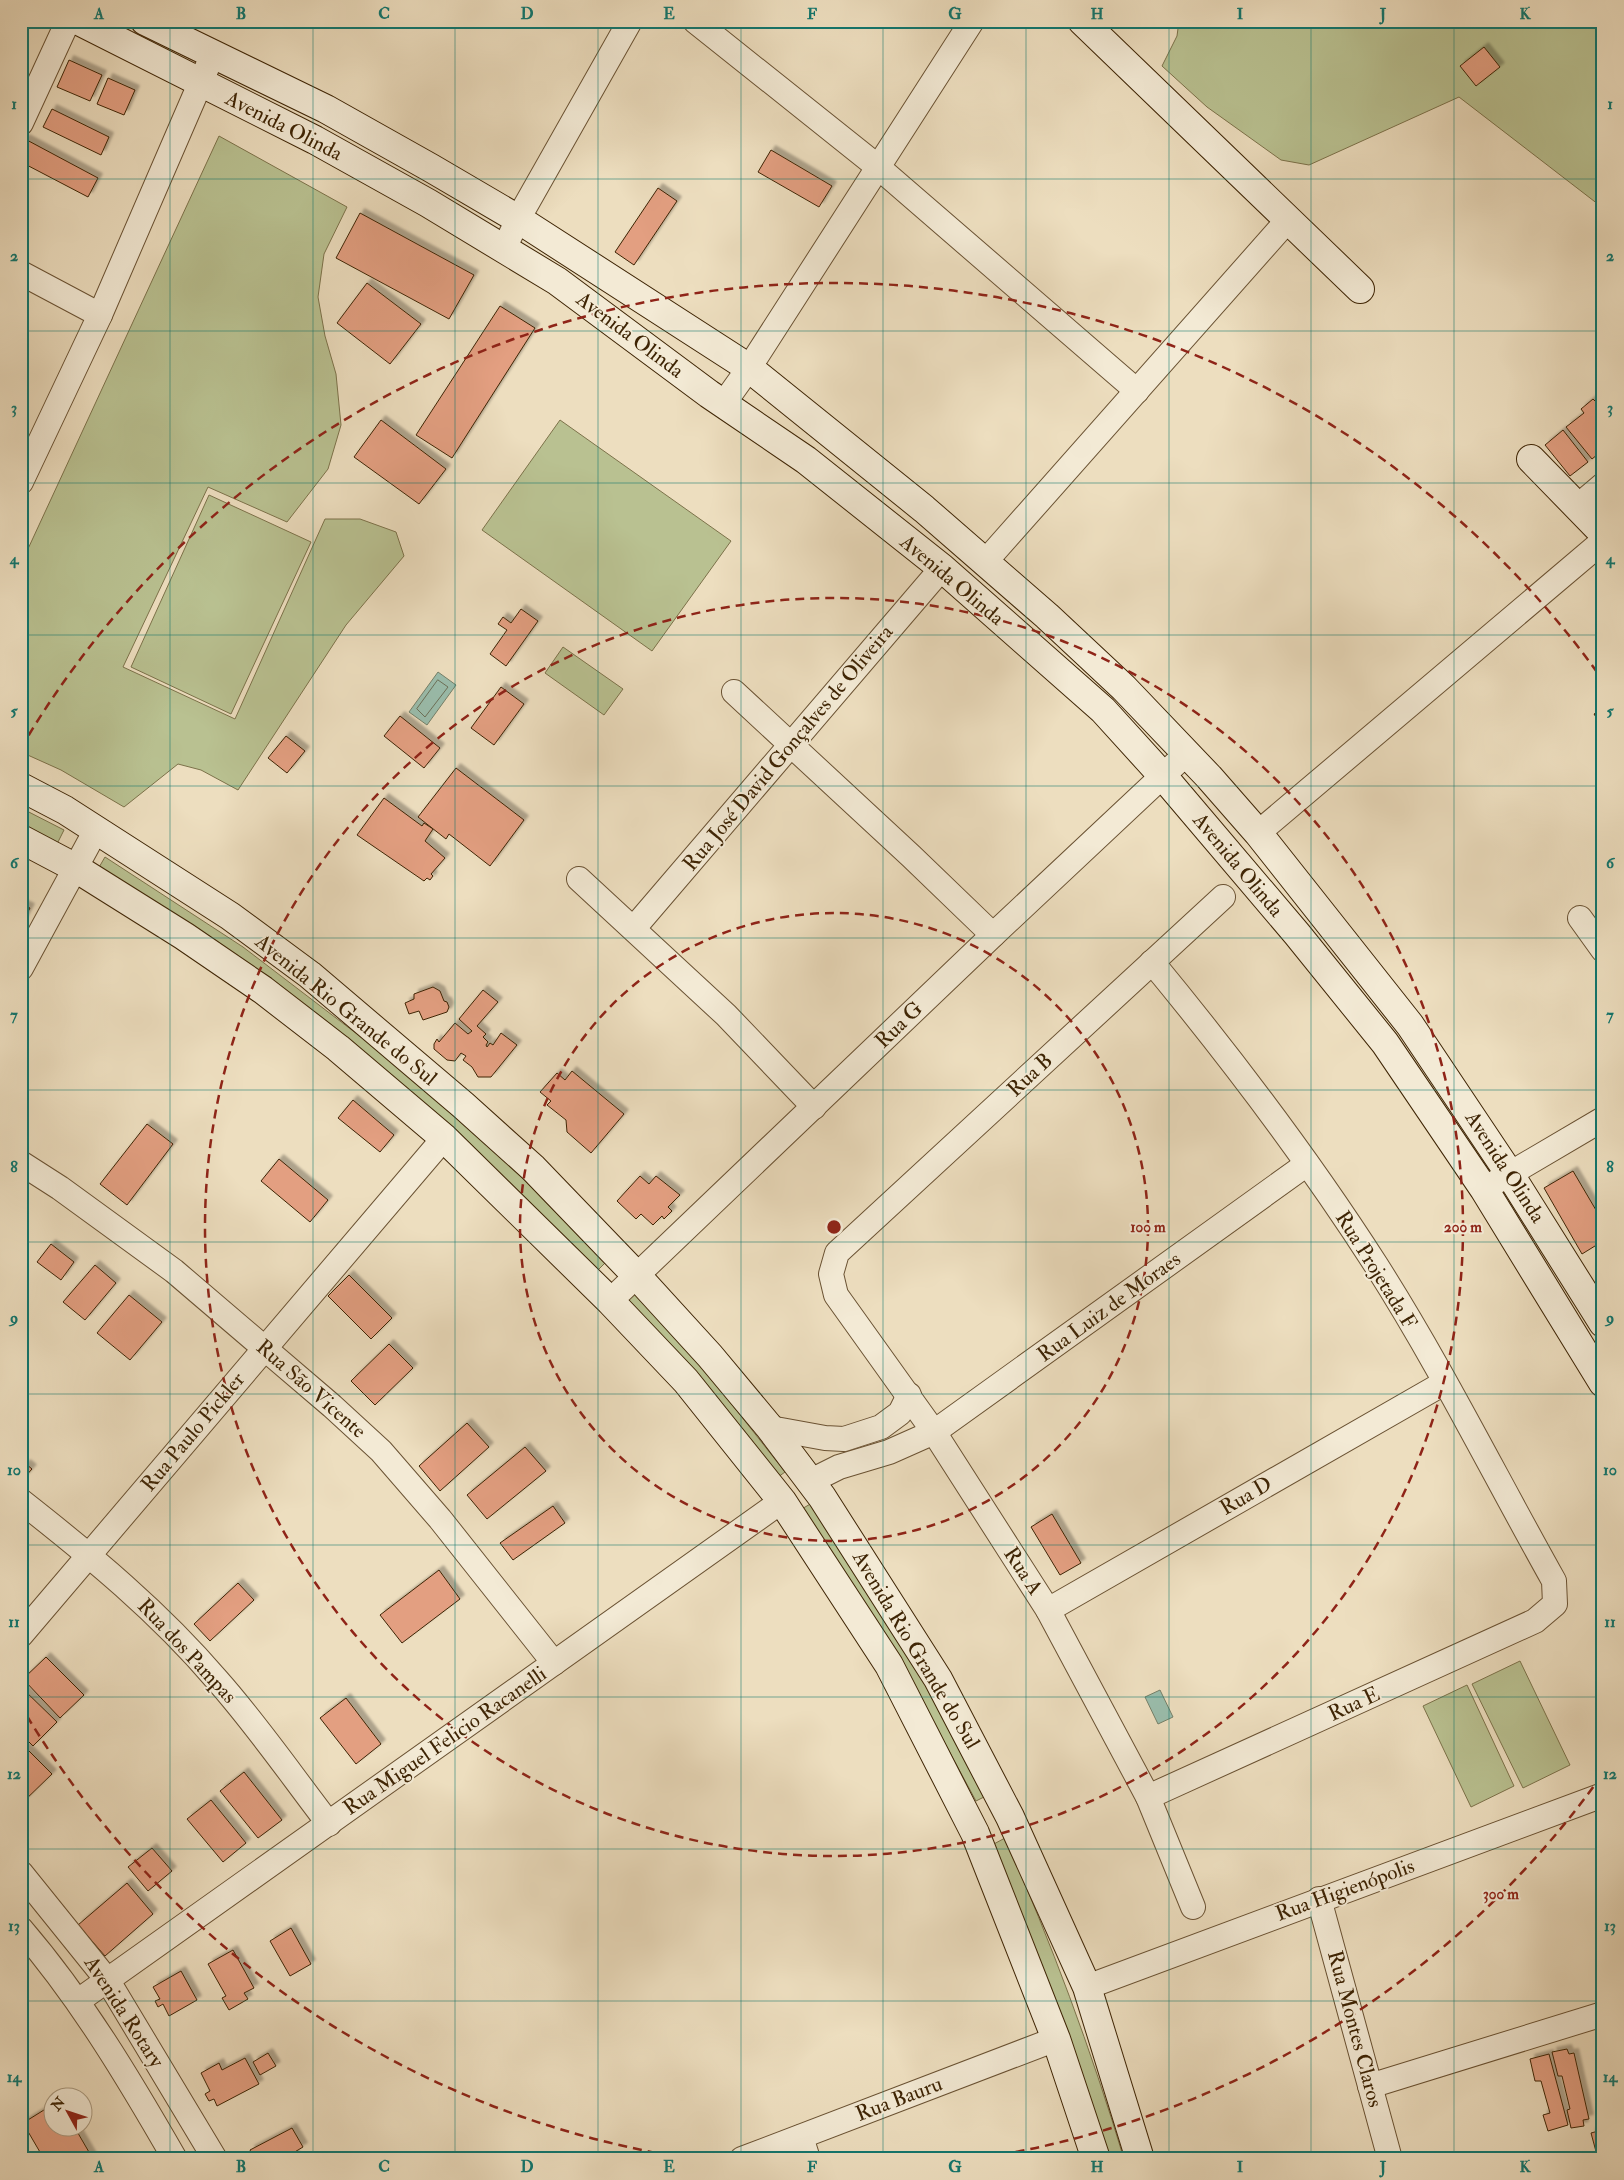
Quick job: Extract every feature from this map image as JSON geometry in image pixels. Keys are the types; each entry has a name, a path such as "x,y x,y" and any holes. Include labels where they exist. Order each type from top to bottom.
{"street":[{"path":"21,123 68,21"},
{"name":"Avenida Olinda","path":"79,21 315,140 428,203 557,281 724,403 806,460 942,568 1103,710 1162,775 1297,934 1385,1043 1484,1189 1593,1343 1603,1383"},
{"name":"Avenida Olinda","path":"145,21 212,56 326,109 518,220 749,368 868,466 924,509 985,562 1124,688 1187,753 1258,834 1410,1024 1510,1173 1603,1323"},
{"path":"504,249 518,220 630,21"},
{"path":"695,21 878,167 1137,391"},
{"path":"724,403 749,368 972,21"},
{"path":"1082,21 1287,221 1360,289"},
{"path":"21,482 100,315 212,56"},
{"path":"985,562 1287,221"},
{"path":"21,273 100,315"},
{"path":"1531,459 1603,533"},
{"path":"848,495 868,466"},
{"path":"1577,507 1603,486"},
{"path":"1258,834 1603,541"},
{"name":"Rua José David Gonçalves de Oliveira","path":"634,928 942,568"},
{"path":"734,692 792,744 993,935"},
{"name":"Rua G","path":"637,1276 993,935 1187,753"},
{"name":"Avenida Rio Grande do Sul","path":"21,786 96,830 230,916 310,975 533,1168 637,1276 710,1356 770,1428 811,1481 938,1679 1010,1817 1087,1987 1140,2159"},
{"path":"21,968 74,867 96,830"},
{"name":"Avenida Rio Grande do Sul","path":"21,838 74,867 184,936 262,990 338,1048 444,1138 610,1301 686,1381 782,1501 889,1666 975,1833 1056,2040 1096,2159"},
{"path":"579,878 726,1015 814,1107"},
{"name":"Rua B","path":"837,1253 1224,897"},
{"path":"1297,934 1320,912"},
{"path":"1580,918 1603,950"},
{"name":"Rua Projetada F","path":"1152,962 1239,1068 1307,1164 1412,1323 1554,1581 1555,1604"},
{"path":"1484,1189 1603,1119"},
{"name":"Rua Paulo Pickler","path":"21,1635 264,1347 444,1138"},
{"name":"Rua São Vicente","path":"21,1163 68,1194 174,1270 381,1451 440,1519 554,1663"},
{"name":"Rua Luiz de Moraes","path":"811,1481 840,1467 889,1452 934,1432 1307,1164"},
{"name":"Rua A","path":"837,1253 831,1274 836,1295 909,1394 1048,1610 1148,1797 1193,1907"},
{"path":"610,1301 637,1276"},
{"name":"Rua D","path":"1048,1610 1444,1383"},
{"path":"770,1428 825,1438 844,1439 881,1427 900,1413 909,1394"},
{"path":"825,1438 836,1454 840,1467"},
{"path":"782,1501 811,1481"},
{"name":"Rua dos Pampas","path":"21,1501 90,1555 159,1618 218,1680 329,1824"},
{"name":"Rua Miguel Felicio Racanelli","path":"78,2002 782,1501"},
{"name":"Rua E","path":"1148,1797 1535,1621 1555,1604"},
{"name":"Rua Higienópolis","path":"1087,1987 1603,1795"},
{"path":"975,1833 1010,1817"},
{"name":"Avenida Rotary","path":"21,1873 108,1981 215,2159"},
{"name":"Rua Montes Claros","path":"1319,1900 1390,2159"},
{"name":"Avenida Rotary","path":"24,1937 78,2002 119,2064 175,2159"},
{"path":"1370,2086 1603,2014"},
{"name":"Rua Bauru","path":"742,2159 1056,2040"},
{"path":"801,2137 808,2159"}],"shaded area":[{"path":"1179,21 1603,21 1603,208 1459,97 1309,165 1281,160 1207,107 1162,66 1177,36"},
{"path":"219,136 347,207 324,254 318,297 325,336 336,374 341,425 328,469 287,522 208,487 123,667 235,719 325,519 360,519 396,532 404,556 346,625 238,790 201,770 178,764 124,807 61,770 21,752 21,564"},
{"path":"560,420 731,541 652,651 482,530"},
{"path":"209,495 311,542 231,714 131,667"},
{"path":"563,647 623,689 604,715 545,673"},
{"path":"21,808 64,830 57,844 21,826"},
{"path":"105,857 243,947 395,1063 500,1155 605,1263 595,1273 98,869"},
{"path":"637,1292 719,1388 785,1472 774,1480 627,1301"},
{"path":"812,1503 926,1680 988,1795 976,1801 915,1688 800,1510"},
{"path":"1520,1661 1570,1765 1523,1788 1472,1684"},
{"path":"1467,1685 1514,1786 1471,1807 1423,1706"},
{"path":"1005,1838 1069,1996 1098,2077 1124,2159 1108,2159 1096,2119 1054,2000 992,1845"}],"water":[{"path":"438,672 456,685 427,725 409,712"},
{"path":"1160,1690 1173,1717 1158,1724 1145,1697"}],"building":[{"path":"1484,47 1500,67 1476,86 1460,66"},
{"path":"69,60 102,75 90,101 57,87"},
{"path":"108,78 135,90 124,115 97,104"},
{"path":"52,109 109,137 101,155 43,127"},
{"path":"25,139 98,178 88,197 21,162 21,146"},
{"path":"771,150 832,186 819,207 758,172"},
{"path":"658,188 677,201 634,265 615,252"},
{"path":"360,213 474,275 449,319 336,258"},
{"path":"367,283 421,324 390,364 337,323"},
{"path":"500,306 535,328 452,458 416,435"},
{"path":"1602,397 1603,450 1592,459 1566,427 1584,413 1581,409 1593,399 1596,402"},
{"path":"381,420 446,469 419,504 354,457"},
{"path":"1563,430 1588,462 1570,476 1545,445"},
{"path":"521,609 538,621 506,666 490,654 507,630 498,624 503,617 511,623"},
{"path":"501,687 524,704 494,745 471,728"},
{"path":"1603,709 1603,728 1594,714"},
{"path":"400,716 440,748 424,768 384,736"},
{"path":"286,736 305,751 287,773 268,758"},
{"path":"456,768 524,820 490,866 449,834 446,839 418,817"},
{"path":"384,798 422,826 424,823 433,829 425,841 445,858 431,874 433,876 430,880 427,878 424,881 357,835"},
{"path":"21,904 30,908 21,925"},
{"path":"433,987 440,991 444,1001 447,1002 449,1007 447,1012 423,1020 419,1011 409,1014 405,1003 414,999 414,994"},
{"path":"483,990 498,1002 477,1026 486,1034 483,1037 488,1042 487,1047 490,1043 493,1045 501,1033 517,1045 491,1077 478,1077 472,1067 463,1060 466,1056 461,1053 455,1061 447,1060 434,1049 437,1039 439,1042 455,1023 468,1034 472,1031 459,1019"},
{"path":"572,1071 624,1114 591,1153 567,1132 566,1120 547,1105 551,1101 540,1092 557,1073 565,1080"},
{"path":"353,1100 394,1135 380,1152 338,1118"},
{"path":"147,1124 173,1144 127,1205 100,1184"},
{"path":"279,1159 328,1200 310,1222 261,1181"},
{"path":"1573,1171 1603,1222 1603,1241 1582,1254 1544,1188"},
{"path":"640,1176 649,1184 656,1176 680,1195 668,1207 672,1211 664,1219 662,1216 653,1225 641,1214 636,1219 617,1201"},
{"path":"51,1244 74,1262 61,1280 37,1262"},
{"path":"95,1265 116,1283 85,1320 63,1302"},
{"path":"349,1275 392,1318 371,1339 328,1296"},
{"path":"129,1295 162,1322 130,1360 97,1333"},
{"path":"389,1344 413,1368 375,1405 351,1381"},
{"path":"467,1423 489,1447 440,1491 419,1466"},
{"path":"525,1447 546,1471 487,1519 467,1495"},
{"path":"26,1464 32,1469 23,1479 21,1469"},
{"path":"553,1506 565,1523 513,1560 500,1543"},
{"path":"1052,1514 1081,1563 1060,1575 1031,1527"},
{"path":"439,1570 460,1599 402,1643 380,1615"},
{"path":"238,1583 254,1600 210,1641 194,1624"},
{"path":"46,1657 84,1695 60,1718 23,1679"},
{"path":"21,1687 57,1722 33,1746 21,1734"},
{"path":"346,1698 381,1744 356,1764 320,1718"},
{"path":"25,1747 52,1774 21,1804 21,1750"},
{"path":"244,1772 282,1820 258,1838 220,1791"},
{"path":"211,1800 246,1843 223,1862 187,1819"},
{"path":"152,1848 172,1871 148,1891 128,1867"},
{"path":"127,1883 153,1914 105,1956 78,1925"},
{"path":"291,1928 311,1964 290,1976 270,1941"},
{"path":"233,1950 254,1988 244,1993 248,1999 229,2010 222,1998 226,1996 208,1964"},
{"path":"181,1971 197,2000 169,2016 163,2004 158,2007 155,2001 160,1999 153,1987"},
{"path":"1567,2049 1569,2054 1574,2053 1589,2119 1583,2120 1584,2126 1571,2128 1567,2110 1570,2109 1562,2076 1558,2076 1552,2052"},
{"path":"268,2053 276,2066 260,2075 253,2062"},
{"path":"1549,2054 1568,2125 1548,2131 1543,2115 1550,2113 1541,2081 1535,2081 1530,2059"},
{"path":"245,2058 259,2084 217,2106 214,2099 209,2101 205,2094 210,2091 201,2073 219,2063 222,2070"},
{"path":"42,2111 42,2138 81,2138 93,2159 44,2159 23,2123"},
{"path":"1603,2120 1603,2159 1598,2159 1591,2133 1602,2130 1599,2121"},
{"path":"292,2128 303,2147 293,2153 295,2157 254,2159 250,2150"}]}
